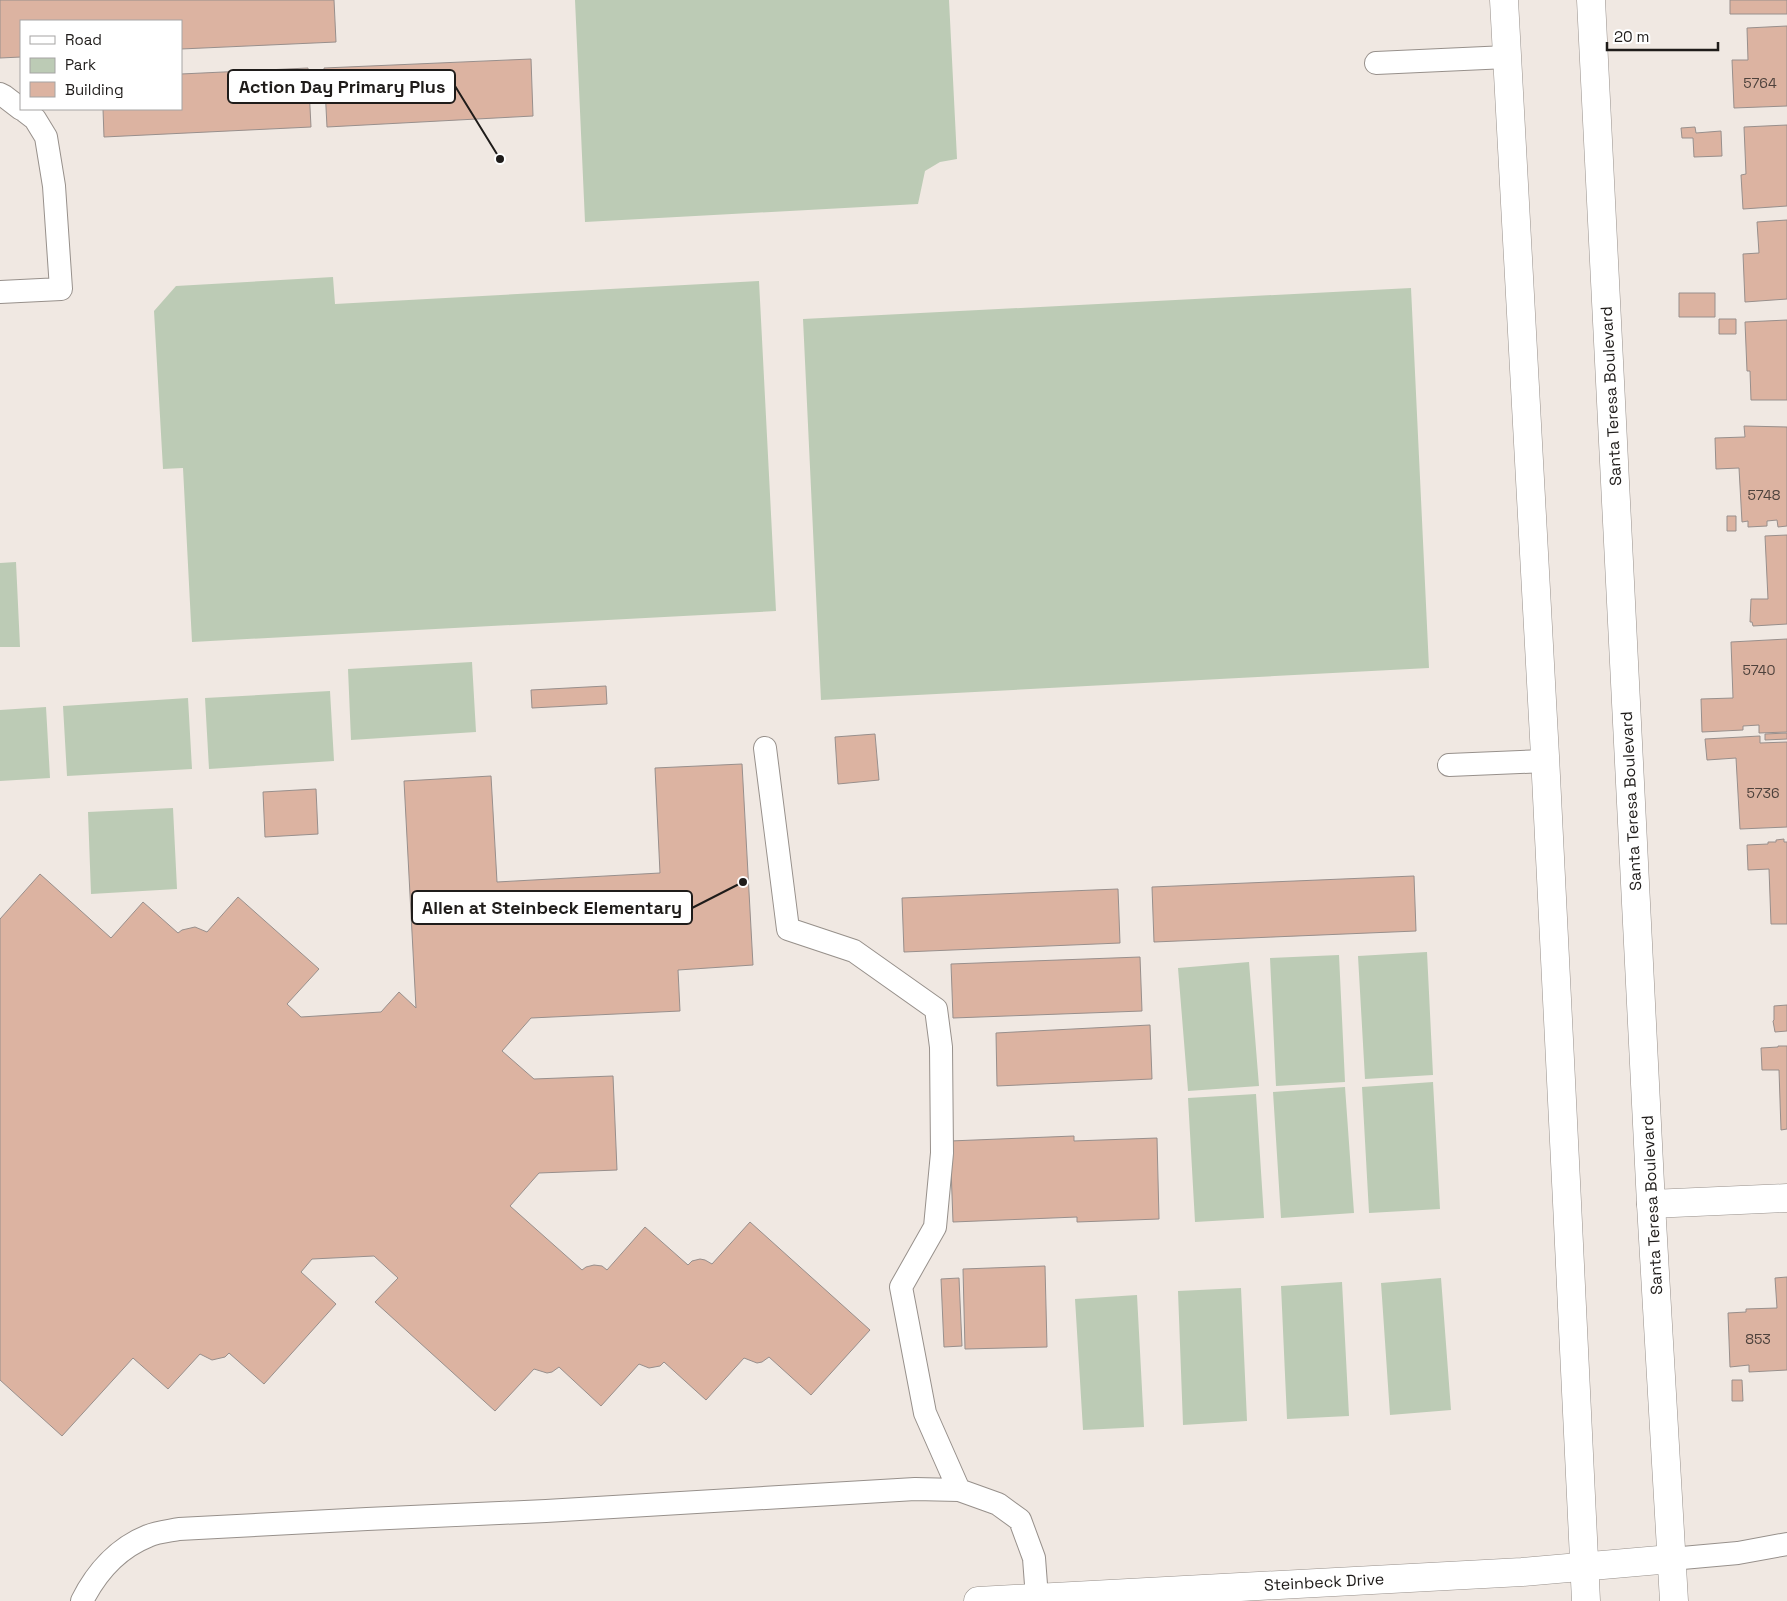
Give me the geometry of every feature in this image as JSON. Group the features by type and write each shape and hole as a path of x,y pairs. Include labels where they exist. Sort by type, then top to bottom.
{"main road":[{"path":"1504,0 1545,761 1586,1601"},
{"name":"Santa Teresa Boulevard","path":"1591,0 1651,1204 1674,1601"},
{"path":"1651,1204 1787,1198"},
{"name":"Steinbeck Drive","path":"978,1601 1158,1596 1522,1572 1671,1559"}],"lane":[{"path":"1376,63 1507,57"},
{"path":"0,94 20,108"},
{"path":"0,292 61,289 54,186 46,137 36,119 22,110"},
{"path":"765,748 788,929 854,951 936,1009 941,1047 942,1153 934,1227 901,1287 926,1413 959,1490"},
{"path":"1449,765 1545,761"},
{"path":"82,1601 90,1585 114,1556 148,1535 178,1529 546,1511 915,1489 959,1490 998,1504 1020,1520 1034,1558 1037,1598"},
{"path":"1671,1559 1738,1553 1787,1544"}],"green space":[{"path":"575,0 949,0 957,159 940,162 925,171 918,204 585,222"},
{"path":"333,277 335,304 759,281 776,611 192,642 183,468 163,469 154,311 176,286"},
{"path":"1411,288 1429,668 821,700 803,319"},
{"path":"16,562 20,647 0,647 0,563"},
{"path":"472,662 476,732 351,740 348,669"},
{"path":"330,691 334,761 209,769 205,698"},
{"path":"188,698 192,769 67,776 63,706"},
{"path":"46,707 50,778 0,781 0,710"},
{"path":"173,808 177,889 91,894 88,812"},
{"path":"1427,952 1433,1075 1365,1079 1358,956"},
{"path":"1339,955 1345,1082 1276,1086 1270,958"},
{"path":"1249,962 1259,1086 1188,1091 1178,968"},
{"path":"1433,1082 1440,1209 1369,1213 1362,1087"},
{"path":"1345,1087 1354,1213 1281,1218 1273,1092"},
{"path":"1256,1094 1264,1218 1195,1222 1188,1098"},
{"path":"1441,1278 1451,1410 1390,1415 1381,1283"},
{"path":"1342,1282 1349,1416 1287,1419 1281,1286"},
{"path":"1241,1288 1247,1421 1183,1425 1178,1291"},
{"path":"1137,1295 1144,1427 1083,1430 1075,1299"}],"building":[{"path":"0,0 334,0 336,42 182,49 182,20 20,20 20,57 0,58"},
{"path":"1730,0 1787,0 1787,14 1730,14"},
{"path":"1787,26 1787,106 1734,108 1732,60 1748,60 1747,28"},
{"path":"531,59 533,116 327,127 324,68"},
{"path":"308,68 311,127 104,137 103,110 182,110 182,74"},
{"path":"1787,125 1787,206 1743,209 1741,175 1746,174 1744,127"},
{"path":"1695,127 1696,133 1721,131 1722,156 1694,157 1693,138 1682,138 1681,128"},
{"path":"1787,220 1787,299 1745,302 1743,254 1759,253 1757,222"},
{"path":"1679,293 1715,293 1715,317 1679,317"},
{"path":"1719,319 1736,319 1736,334 1719,334"},
{"path":"1787,320 1787,400 1751,400 1750,371 1747,371 1745,322"},
{"path":"1744,426 1787,427 1787,526 1778,527 1777,520 1767,521 1767,526 1748,527 1748,521 1742,522 1739,468 1716,469 1715,438 1745,437"},
{"path":"1727,516 1736,516 1736,531 1727,531"},
{"path":"1787,535 1787,624 1753,626 1752,622 1750,622 1751,599 1768,599 1765,536"},
{"path":"1787,639 1787,732 1759,733 1759,725 1743,726 1743,730 1702,732 1701,699 1733,698 1731,642"},
{"path":"606,686 607,704 532,708 531,690"},
{"path":"1787,733 1787,739 1765,740 1765,734"},
{"path":"875,734 879,780 838,784 835,737"},
{"path":"1760,736 1760,743 1787,742 1787,827 1740,829 1736,758 1707,760 1705,739"},
{"path":"742,764 753,965 678,970 680,1011 531,1018 502,1051 534,1079 613,1076 617,1170 539,1173 510,1206 582,1270 594,1265 602,1266 607,1270 645,1227 688,1265 692,1261 700,1259 712,1264 750,1222 870,1330 811,1395 769,1357 757,1363 744,1358 706,1400 664,1362 660,1366 649,1368 639,1364 601,1406 559,1367 547,1373 534,1369 495,1411 375,1302 398,1278 374,1256 312,1259 301,1272 336,1304 264,1384 229,1353 225,1357 212,1360 200,1354 168,1389 133,1358 62,1436 0,1380 0,919 40,874 111,938 143,902 178,933 195,927 207,932 238,897 319,969 287,1004 301,1017 381,1012 399,992 416,1008 404,781 491,776 497,882 660,873 655,768"},
{"path":"316,789 318,834 265,837 263,792"},
{"path":"1784,839 1784,842 1787,842 1787,924 1771,924 1769,869 1748,870 1747,845 1768,844 1768,842"},
{"path":"1414,876 1416,931 1154,942 1152,887"},
{"path":"1118,889 1120,943 904,952 902,898"},
{"path":"1140,957 1142,1011 953,1018 951,964"},
{"path":"1787,1005 1787,1031 1775,1032 1773,1021 1774,1006"},
{"path":"1150,1025 1152,1079 997,1086 996,1033"},
{"path":"1787,1046 1787,1129 1781,1130 1779,1070 1762,1070 1761,1048"},
{"path":"1074,1136 1074,1141 1157,1138 1159,1219 1077,1222 1077,1217 953,1222 950,1141"},
{"path":"1045,1266 1047,1347 965,1349 963,1269"},
{"path":"1787,1277 1787,1370 1749,1372 1749,1365 1730,1367 1728,1313 1746,1312 1746,1309 1777,1308 1775,1278"},
{"path":"959,1278 962,1346 944,1347 941,1279"},
{"path":"1732,1380 1742,1380 1743,1401 1732,1401"}],"place":[{"name":"Action Day Primary Plus","path":"500,159"},
{"name":"Allen at Steinbeck Elementary","path":"743,882"}]}
